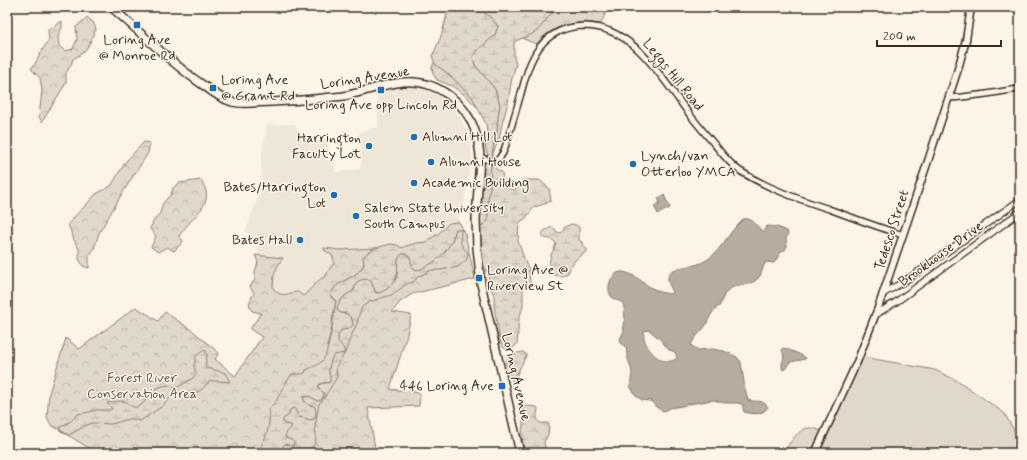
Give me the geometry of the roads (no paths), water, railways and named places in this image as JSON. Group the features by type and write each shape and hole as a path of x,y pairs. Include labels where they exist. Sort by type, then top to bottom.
{"highway":[{"name":"Loring Avenue","path":"111,7 189,75 217,94 235,102 300,100 344,96 402,82 416,82 435,87 444,91 456,100 469,117 483,159 476,197 477,248 481,284 520,453"}],"main road":[{"name":"Tedesco Street","path":"815,453 857,362 884,292 963,51 969,25 971,7"},
{"name":"Brookhouse Drive","path":"884,292 914,275 1020,200"},
{"name":"Brookhouse Drive","path":"875,315 896,302 1020,212"}],"street":[{"name":"Leggs Hill Road","path":"483,159 496,161 502,155 525,78 533,58 540,47 551,36 564,30 582,26 596,28 617,35 640,51 715,145 740,171 787,194 903,235"},
{"path":"948,98 972,96 1020,88"}],"waterway":[{"path":"477,7 490,17 498,26 495,35 477,51 473,57 475,65 495,89 500,105 492,158"},
{"path":"481,226 488,221 491,163"},
{"path":"285,453 283,446 285,444 293,446 294,444 291,440 286,438 286,433 292,426 283,423 283,419 289,415 290,410 293,408 299,417 312,420 314,419 316,416 314,406 309,405 303,398 306,396 317,401 324,396 324,393 318,386 320,384 330,382 329,370 332,358 334,355 344,353 343,348 338,341 338,336 341,330 349,329 353,325 352,319 347,314 338,311 337,309 340,301 353,291 357,282 362,280 367,279 371,281 376,293 382,292 388,288 393,283 397,275 398,259 402,254 409,256 412,265 416,270 433,263 447,249 452,241 456,229 463,230"}],"place":[{"name":"Loring Ave @ Monroe Rd","path":"137,25"},
{"name":"Loring Ave @ Grant Rd","path":"213,88"},
{"name":"Loring Ave opp Lincoln Rd","path":"381,90"},
{"name":"Alumni Hill Lot","path":"414,137"},
{"name":"Harrington Faculty Lot","path":"369,146"},
{"name":"Alumni House","path":"431,162"},
{"name":"Lynch/van Otterloo YMCA","path":"633,164"},
{"name":"Academic Building","path":"414,183"},
{"name":"Bates/Harrington Lot","path":"334,195"},
{"name":"Salem State University South Campus","path":"356,216"},
{"name":"Bates Hall","path":"300,240"},
{"name":"Loring Ave @ Riverview St","path":"479,278"},
{"name":"446 Loring Ave","path":"502,386"}],"park label":[{"name":"Forest River Conservation Area","path":"142,386"}]}
